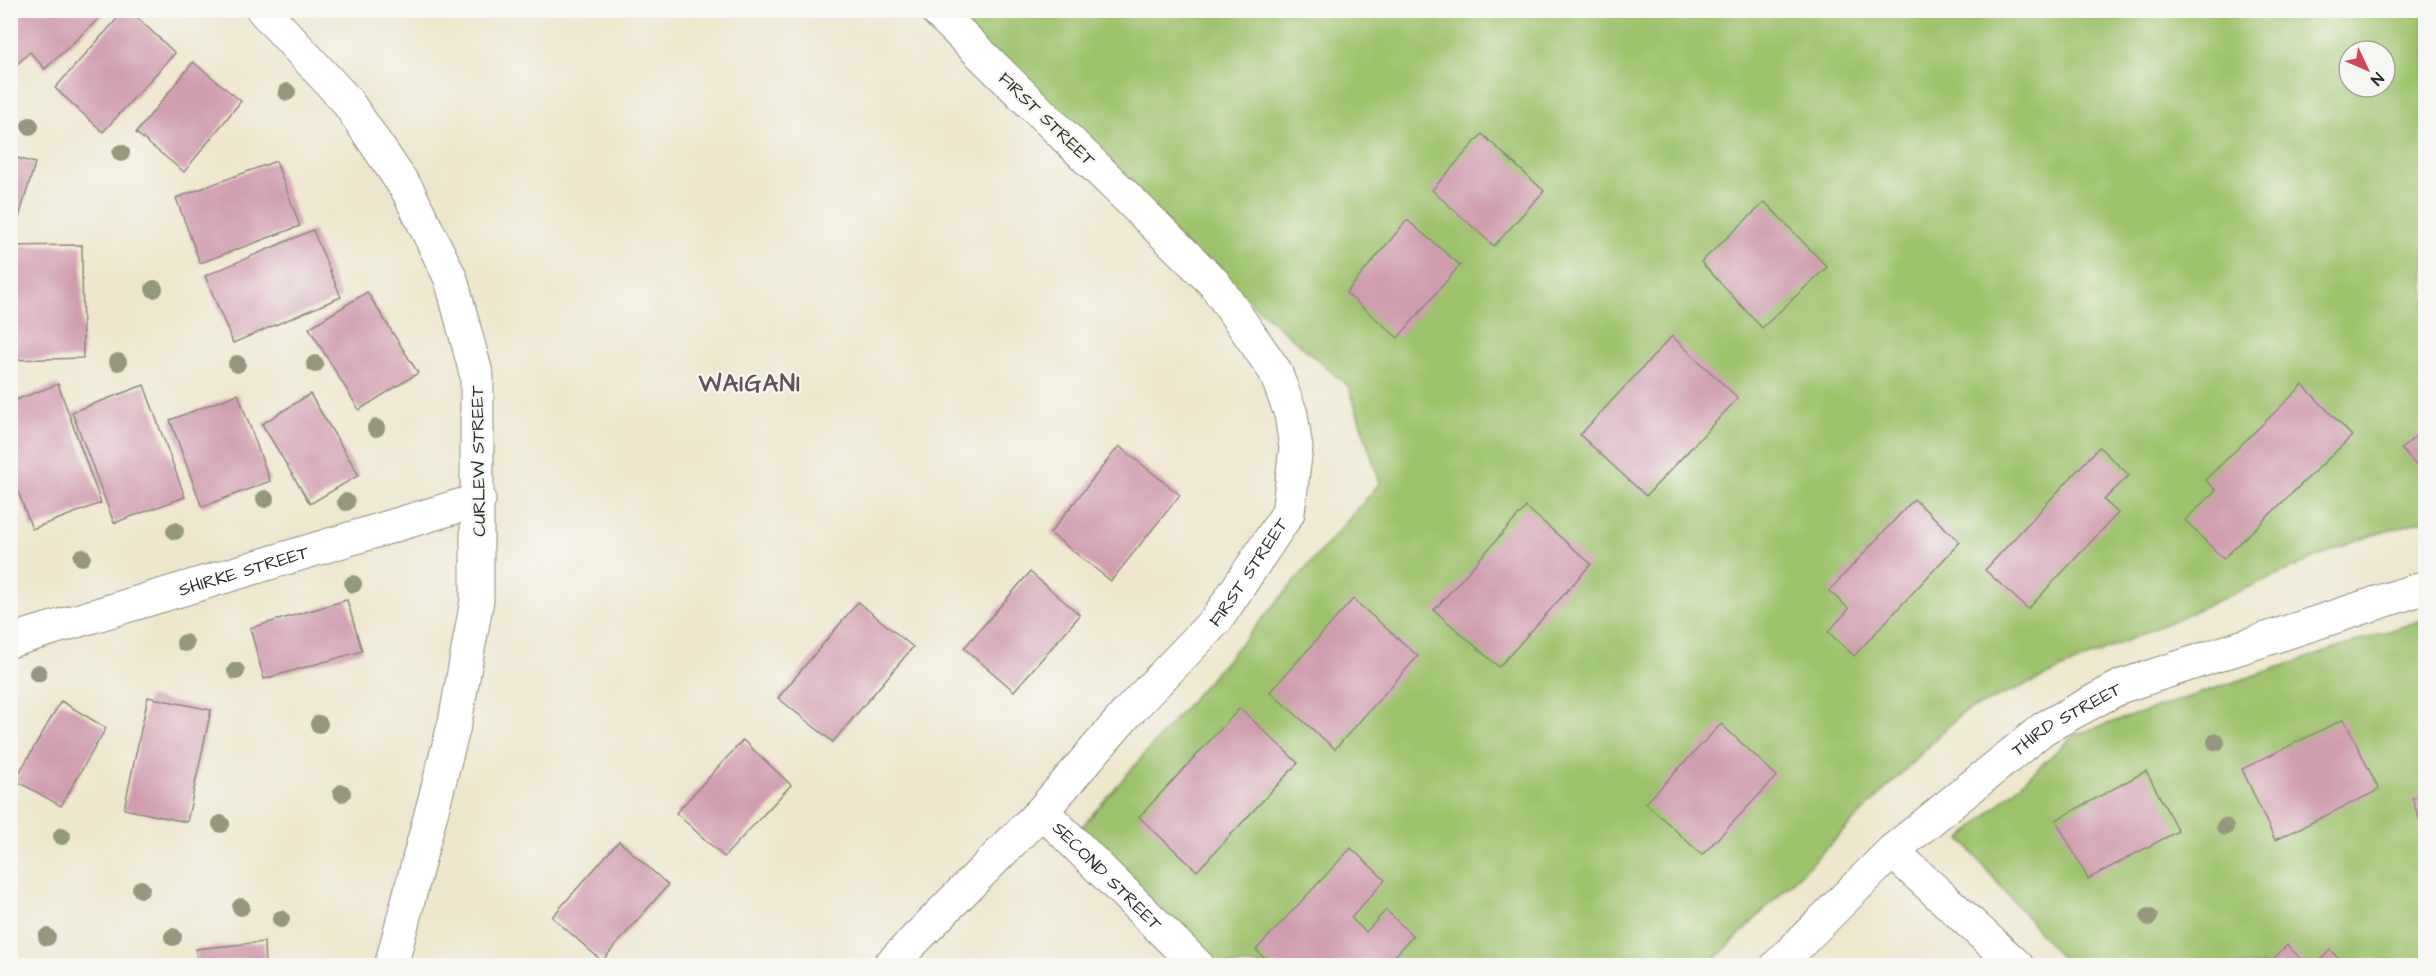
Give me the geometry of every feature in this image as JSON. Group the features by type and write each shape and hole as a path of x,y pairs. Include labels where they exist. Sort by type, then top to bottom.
{"street":[{"name":"CURLEW STREET","path":"262,10 346,100 408,191 451,279 477,377 479,500 477,600 455,722 391,966"},
{"name":"FIRST STREET","path":"889,966 1042,811 1127,712 1217,619 1288,513 1296,448 1291,414 1275,371 1214,283 936,10"},
{"name":"SHIRKE STREET","path":"10,641 479,500"},
{"name":"THIRD STREET","path":"1777,966 1892,851 2044,728 2122,686 2426,587"},
{"name":"SECOND STREET","path":"1042,811 1198,966"},
{"path":"1892,851 2017,966"}],"green space":[{"path":"913,11 2425,11 2425,520 2354,541 1962,713 1709,965 1218,965 1071,839 1380,483 1349,387"},
{"path":"2425,619 2425,965 2067,965 1961,839 2074,735"}],"building":[{"path":"10,10 108,10 45,69 30,52 10,71 10,22 13,19"},
{"path":"125,10 129,10 175,53 103,132 55,88"},
{"path":"193,62 241,101 184,172 136,133"},
{"path":"1482,134 1544,191 1494,246 1432,190"},
{"path":"10,156 35,163 15,231 10,230"},
{"path":"276,161 300,226 200,263 176,198"},
{"path":"1765,202 1827,267 1762,328 1701,262"},
{"path":"1407,220 1460,265 1398,338 1346,293"},
{"path":"313,230 341,297 233,343 205,276"},
{"path":"82,245 83,358 10,360 10,246"},
{"path":"367,292 418,373 359,410 309,328"},
{"path":"1672,336 1738,398 1646,496 1580,435"},
{"path":"58,384 101,503 32,529 10,470 10,402"},
{"path":"144,385 185,497 114,523 72,412"},
{"path":"2303,385 2352,436 2223,559 2185,520 2216,490 2205,480"},
{"path":"238,394 270,481 202,507 170,420"},
{"path":"310,394 359,475 310,504 262,424"},
{"path":"2426,427 2426,476 2401,449"},
{"path":"1119,446 1180,495 1111,581 1050,533"},
{"path":"2099,447 2129,475 2104,500 2118,513 2028,609 1985,570"},
{"path":"1914,499 1960,542 1854,656 1828,632 1849,609 1829,591"},
{"path":"1526,507 1591,564 1499,667 1434,610"},
{"path":"1030,572 1080,615 1014,691 964,648"},
{"path":"1353,599 1418,656 1335,749 1270,692"},
{"path":"347,600 362,651 264,679 250,628"},
{"path":"858,602 913,647 833,742 778,698"},
{"path":"148,697 211,710 187,822 124,809"},
{"path":"61,701 106,728 61,806 15,780"},
{"path":"1240,708 1298,763 1197,871 1139,817"},
{"path":"2344,719 2379,790 2275,840 2242,769"},
{"path":"1721,724 1777,776 1702,855 1646,803"},
{"path":"10,728 14,729 11,743 10,742"},
{"path":"743,740 791,785 724,857 676,813"},
{"path":"2146,771 2178,831 2088,879 2056,820"},
{"path":"2426,794 2426,836 2425,836 2412,798"},
{"path":"619,841 668,885 602,961 552,917"},
{"path":"1351,848 1385,880 1351,918 1366,932 1386,910 1413,936 1386,966 1273,966 1256,950"},
{"path":"264,942 265,966 197,966 196,949"},
{"path":"2287,945 2308,966 2266,966"},
{"path":"2330,950 2346,966 2315,966"},
{"path":"1058,960 1060,966 1042,966 1042,965"}],"district":[{"name":"WAIGANI","path":"750,383"}]}
